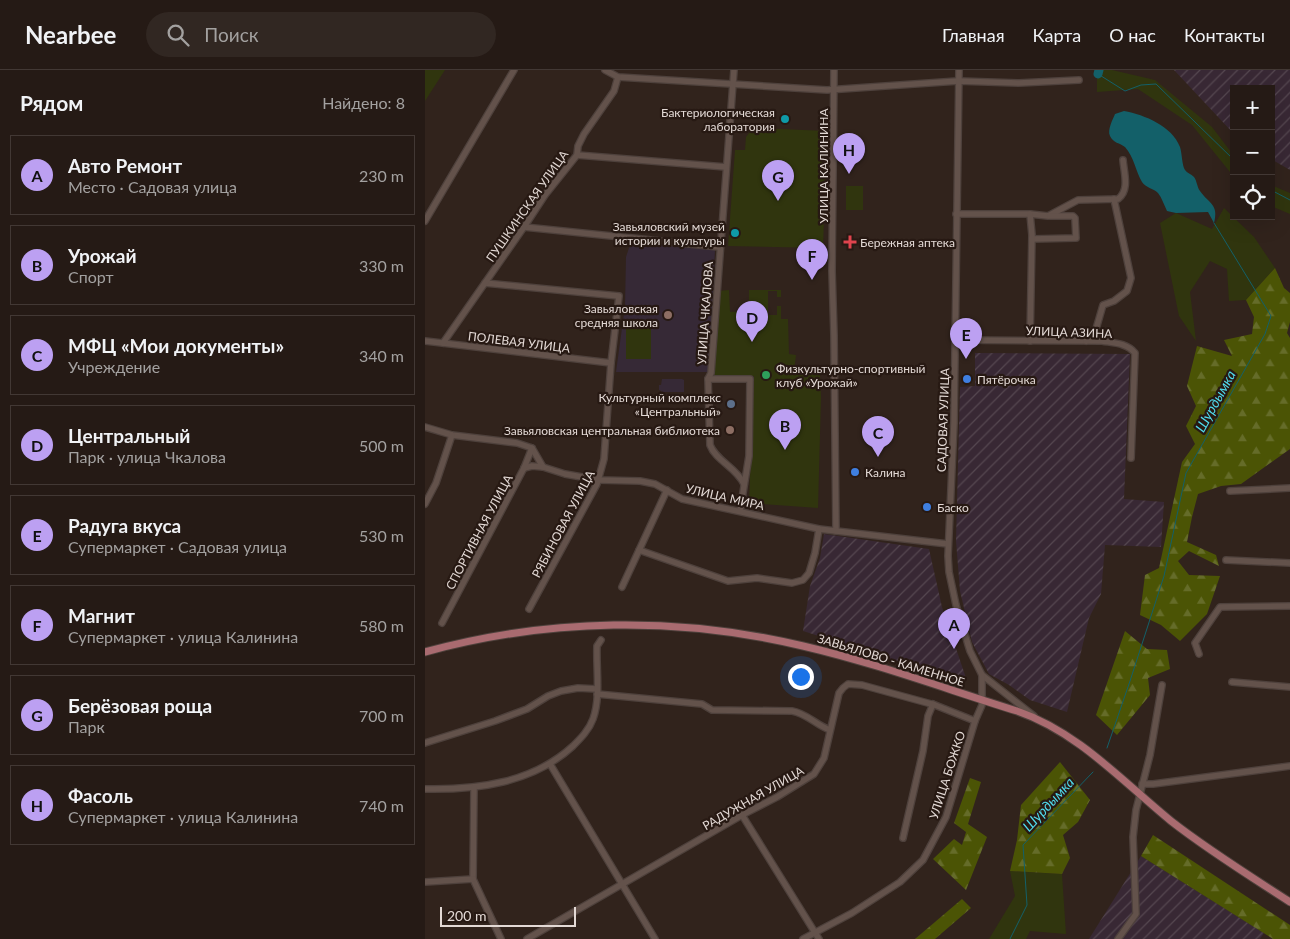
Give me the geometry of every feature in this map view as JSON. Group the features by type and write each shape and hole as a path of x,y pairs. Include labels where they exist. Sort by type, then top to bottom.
{"main road":[{"name":"ЗАВЬЯЛОВО - КАМЕННОЕ","path":"425,652 493,636 548,628 605,625 687,627 725,631 804,646 982,699 1036,718 1094,755 1139,795 1179,826 1243,872 1290,902"}],"street":[{"path":"425,221 515,70"},
{"path":"605,70 618,77 834,90 959,81 1079,80"},
{"name":"УЛИЦА ЧКАЛОВА","path":"734,70 719,247 711,373 708,380 710,445 715,454 735,470 744,484"},
{"name":"УЛИЦА КАЛИНИНА","path":"834,70 832,272 835,335 836,531"},
{"name":"САДОВАЯ УЛИЦА","path":"959,70 954,423 947,544 949,572 955,605 970,650 982,675"},
{"name":"ПУШКИНСКАЯ УЛИЦА","path":"443,343 545,195 577,154 583,134 614,91 618,77"},
{"path":"577,154 726,167"},
{"path":"1048,216 1078,200 1118,199 1126,190 1123,160"},
{"path":"1086,341 1096,330 1103,305 1114,301 1127,292 1131,278 1114,199"},
{"path":"956,214 1030,214 1073,216 1075,218 1076,238 1032,239"},
{"path":"1030,214 1032,239 1030,341"},
{"path":"524,227 719,247"},
{"name":"РЯБИНОВАЯ УЛИЦА","path":"485,283 619,296 611,363 604,459 599,480 529,608"},
{"name":"УЛИЦА АЗИНА","path":"955,340 1086,341 1117,344 1131,349 1135,353 1131,458"},
{"name":"ПОЛЕВАЯ УЛИЦА","path":"425,341 611,363"},
{"path":"708,380 750,379 749,456 739,511"},
{"path":"425,427 453,435 517,443 532,448 543,467"},
{"path":"425,504 435,484 453,435"},
{"name":"СПОРТИВНАЯ УЛИЦА","path":"442,623 524,468 532,448"},
{"path":"524,468 532,466 543,467"},
{"name":"УЛИЦА МИРА","path":"543,467 565,474 599,480 640,481 655,484 682,499 819,529 947,544"},
{"path":"1230,491 1290,488"},
{"path":"622,587 667,490"},
{"path":"639,550 728,581 757,578 792,584 803,580 809,573 819,529"},
{"path":"1226,560 1290,562"},
{"path":"1199,654 1195,643 1220,607 1290,606"},
{"path":"425,789 474,788 502,782 543,768 566,752 589,729 595,714 597,646 601,640"},
{"path":"982,675 1036,718"},
{"name":"УЛИЦА БОЖКО","path":"803,939 852,913 901,882 923,860 946,817 975,721 982,706 982,675"},
{"path":"1232,682 1290,687"},
{"name":"РАДУЖНАЯ УЛИЦА","path":"527,939 814,774 824,758 839,693 848,684 862,685 933,704 975,721"},
{"path":"1118,939 1136,914 1133,837 1139,795 1149,763 1162,685"},
{"path":"425,743 495,721 527,709 548,696 578,688 597,692 702,704 712,710 792,711 830,730"},
{"path":"903,838 917,778 928,716 933,704"},
{"path":"549,764 655,939"},
{"path":"1142,784 1290,766"},
{"path":"474,788 473,880 501,939"},
{"path":"742,815 819,939"},
{"path":"425,882 473,880"}],"shaded area":[{"path":"1174,70 1290,70 1290,170 1275,161 1275,85 1230,85 1230,130"},
{"name":"Завьяловская средняя школа","path":"631,242 715,250 709,372 616,372 625,306 626,257"},
{"path":"975,353 1130,354 1124,499 1164,502 1161,547 1105,545 1101,594 1089,618 1067,712 1030,700 989,674 972,642 960,591 956,541 960,387 975,386"},
{"path":"662,379 684,380 684,392 663,392 659,390"},
{"path":"824,534 929,549 942,607 966,678 954,679 803,631 810,586 820,558"},
{"path":"1141,856 1264,933 1260,939 1089,939"}],"green space":[{"path":"425,70 445,70 425,101"},
{"path":"1097,70 1112,70 1155,80 1212,127 1230,151 1230,172 1192,125 1138,89 1097,92"},
{"path":"753,128 827,131 823,248 728,246 735,150 745,150 746,137"},
{"path":"846,186 863,186 863,210 846,210"},
{"path":"1275,187 1290,193 1290,214 1275,208"},
{"path":"1224,208 1230,214 1230,220 1236,220 1254,237 1275,268 1246,300 1229,301 1227,269 1210,261 1190,292 1196,341 1179,316 1160,223 1176,213 1212,229"},
{"path":"1275,268 1284,288 1290,293 1290,322 1287,333 1290,338 1290,449 1241,484 1221,486 1198,494 1187,542 1216,555 1219,566 1189,551 1178,561 1189,575 1220,576 1207,614 1180,641 1161,625 1140,615 1145,575 1159,568 1182,462 1195,444 1186,426 1196,406 1187,386 1197,346 1232,356 1224,340 1252,334 1254,317 1246,300"},
{"path":"729,290 730,312 749,311 749,290 781,290 781,297 777,297 777,291 768,291 768,315 777,315 777,306 781,306 781,319 788,319 789,354 796,355 794,371 820,375 818,508 749,503 754,376 712,376 718,291"},
{"path":"626,321 651,321 651,359 626,359"},
{"path":"1125,631 1147,649 1167,650 1170,669 1148,678 1150,695 1117,735 1096,715"},
{"path":"1060,762 1090,800 1078,822 1063,835 1070,858 1062,874 1010,871 1017,840 1021,805"},
{"path":"970,778 981,782 968,824 987,837 966,890 933,859 954,839 962,845 966,832 954,823"},
{"path":"1153,835 1290,925 1290,939 1273,939 1141,856"},
{"path":"1010,871 1062,874 1066,934 1030,931 1026,939 989,939 1015,896"},
{"path":"962,899 971,908 935,939 915,939"}],"water":[{"path":"1124,111 1149,119 1171,133 1180,147 1185,170 1194,177 1200,191 1214,208 1214,223 1208,212 1176,213 1167,211 1158,193 1145,186 1128,151 1113,140 1109,134 1115,114"}],"waterway":[{"name":"Шурдымка","path":"1098,74 1099,70"},
{"path":"1098,74 1125,91 1141,85 1156,84 1230,156"},
{"path":"1275,192 1290,200"},
{"name":"Шурдымка","path":"1107,748 1164,576 1186,473 1265,334 1271,316 1214,223"},
{"name":"Шурдымка","path":"1010,939 1027,905 1023,845 1093,772"}],"place":[{"name":"Бактериологическая лаборатория","path":"785,119"},
{"name":"Фасоль","path":"849,174"},
{"name":"Берёзовая роща","path":"778,201"},
{"name":"Завьяловский музей истории и культуры","path":"735,233"},
{"name":"Бережная аптека","path":"850,242"},
{"name":"Магнит","path":"812,280"},
{"name":"Завьяловская средняя школа","path":"668,315"},
{"name":"Центральный","path":"752,342"},
{"name":"Радуга вкуса","path":"966,359"},
{"name":"Физкультурно-спортивный клуб «Урожай»","path":"766,375"},
{"name":"Пятёрочка","path":"967,379"},
{"name":"Культурный комплекс «Центральный»","path":"731,404"},
{"name":"Завьяловская центральная библиотека","path":"730,430"},
{"name":"Урожай","path":"785,450"},
{"name":"МФЦ «Мои документы»","path":"878,457"},
{"name":"Калина","path":"855,472"},
{"name":"Баско","path":"927,507"},
{"name":"Авто Ремонт","path":"954,649"}]}
